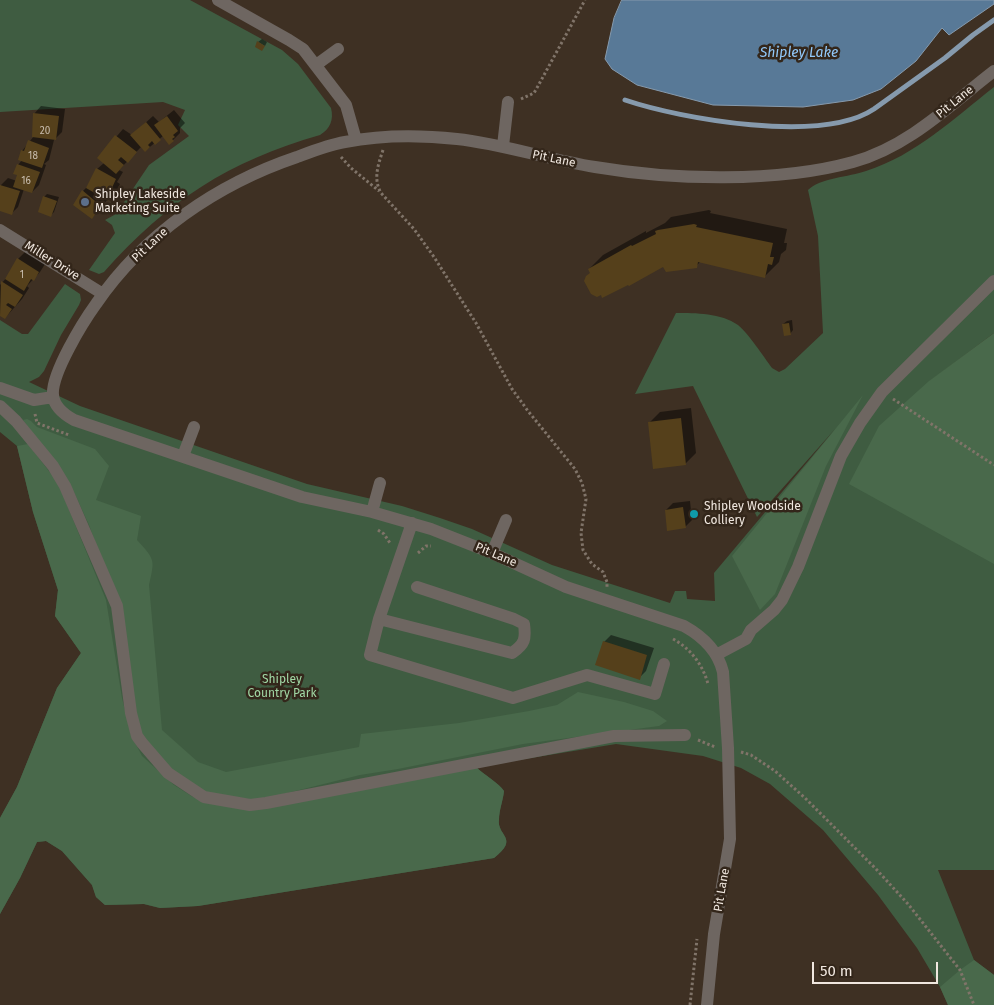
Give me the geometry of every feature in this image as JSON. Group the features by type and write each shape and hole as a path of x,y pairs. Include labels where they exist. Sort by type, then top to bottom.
{"street":[{"path":"218,0 300,46 346,105 356,140"},
{"path":"316,65 338,49"},
{"name":"Pit Lane","path":"707,1005 713,941 730,839 724,678 722,666 716,655 700,637 684,626 566,587 492,553 412,523 372,512 302,497 74,420 61,411 53,397 57,378 71,346 103,294 140,252 186,213 211,195 240,179 269,166 335,144 356,140 386,138 447,138 503,146 580,164 640,173 711,176 787,174 855,162 904,140 994,71"},
{"path":"503,146 508,102"},
{"name":"Miller Drive","path":"0,230 103,294"},
{"path":"716,655 746,639 751,630 774,610 782,600 798,567 841,456 860,423 882,392 994,281"},
{"path":"0,388 34,400 53,397"},
{"path":"0,406 16,421 53,466 65,486 117,606 131,713 137,736 149,753 168,773 204,797 250,804 266,803 614,736 685,735"},
{"path":"183,456 194,427"},
{"path":"372,512 380,482"},
{"path":"492,553 506,520"},
{"path":"412,523 379,620 370,655 512,698 587,675 655,694 664,664"},
{"path":"379,620 512,653 520,648 525,637 524,624 417,587"}],"path":[{"path":"508,102 522,99 534,93 585,0"},
{"path":"382,193 377,180 377,167 386,138"},
{"path":"335,144 342,158 351,168 382,193 414,229 476,323 512,389 579,475 586,499 581,533 583,550 587,558 605,576 607,582 606,600"},
{"path":"882,392 994,466"},
{"path":"685,735 712,747 728,748 751,755 775,771 805,798 876,870 920,919 960,970 974,1005"}],"green space":[{"path":"0,0 190,0 282,50 298,64 331,108 330,124 320,135 257,157 228,171 202,187 176,204 152,224 104,272 99,274 89,270 115,233 112,225 105,220 116,214 149,165 189,136 178,125 185,110 163,102 0,112"},
{"name":"Shipley Country Park","path":"994,87 994,333 930,381 994,421 994,870 938,870 974,960 994,975 994,1005 948,1005 940,987 917,948 878,895 823,830 770,784 741,768 703,756 616,744 476,767 504,791 499,825 506,837 506,841 502,851 494,858 198,906 160,908 144,904 105,905 96,897 92,885 62,851 46,841 37,842 0,914 0,818 17,787 57,688 81,653 55,616 58,590 33,512 17,446 0,432 0,320 22,334 28,334 65,284 80,294 81,300 61,335 44,371 39,377 29,382 80,406 307,484 402,506 440,518 472,529 552,565 670,603 675,591 686,591 687,599 715,601 714,573 835,429 757,517 693,386 635,394 676,313 708,314 731,321 738,325 756,345 772,368 779,372 785,369 823,333 818,236 808,190 820,183 866,171 901,156 933,135"},
{"path":"994,333 994,564 849,484 879,426 929,381"},
{"path":"863,395 826,466 775,594 760,610 732,556"},
{"path":"27,419 37,427 95,449 109,466 96,500 141,516 137,540 150,556 153,565 149,585 162,730 198,762 226,772 359,747 361,734 459,723 557,705 578,692 624,702 653,711 667,721 659,726 523,744 360,775 263,799 204,793 166,765 142,740 104,566 89,525 74,492 23,420"},
{"path":"28,444 58,483 106,600 122,698 131,735 142,756 174,785 193,797 242,808 476,767 504,791 499,820 501,830 506,837 505,846 502,851 494,858 198,906 160,908 144,904 105,905 96,897 92,885 62,851 46,841 37,842 0,914 0,818 17,787 57,688 81,653 55,616 58,590 33,512 17,446"},
{"path":"974,960 994,975 994,1005 948,1005 940,987"}],"water":[{"name":"Shipley Lake","path":"622,0 994,0 994,4 949,35 942,28 916,61 881,89 853,100 803,107 713,105 637,85 612,69 605,59 614,18"}],"building":[{"path":"257,41 265,46 262,51 255,47"},
{"path":"33,113 59,116 56,140 32,137"},
{"path":"167,116 178,131 173,135 175,137 172,139 174,141 169,145 154,125"},
{"path":"146,122 161,140 155,145 152,141 148,145 150,147 145,152 130,135"},
{"path":"115,135 137,152 128,163 121,157 118,160 124,165 116,174 97,158"},
{"path":"28,140 49,148 42,168 18,160 21,150 24,151"},
{"path":"17,164 40,172 32,193 13,187 17,175 13,174"},
{"path":"96,168 116,179 111,190 114,192 109,201 86,188"},
{"path":"0,185 20,191 12,215 0,211"},
{"name":"Shipley Lakeside Marketing Suite","path":"82,190 101,206 92,219 73,205"},
{"path":"43,196 57,201 51,217 38,212"},
{"path":"697,225 696,227 773,243 770,257 774,257 772,265 768,264 765,278 698,262 697,268 666,272 663,267 629,286 602,298 601,295 597,297 591,294 584,281 590,273 588,269 631,245 656,234 655,231"},
{"path":"17,258 39,272 34,281 31,279 24,291 5,279"},
{"path":"1,281 23,295 15,307 8,303 6,305 12,309 5,319 0,316"},
{"path":"789,323 791,335 784,336 782,324"},
{"path":"681,418 686,465 653,469 648,422"},
{"path":"683,507 686,528 667,531 665,510"},
{"path":"603,641 647,655 640,680 595,665"}],"waterway":[{"path":"625,100 680,114 751,125 787,127 821,125 851,119 874,109 994,20"}],"place":[{"name":"Shipley Lakeside Marketing Suite","path":"85,202"},
{"name":"Shipley Woodside Colliery","path":"694,514"}]}
